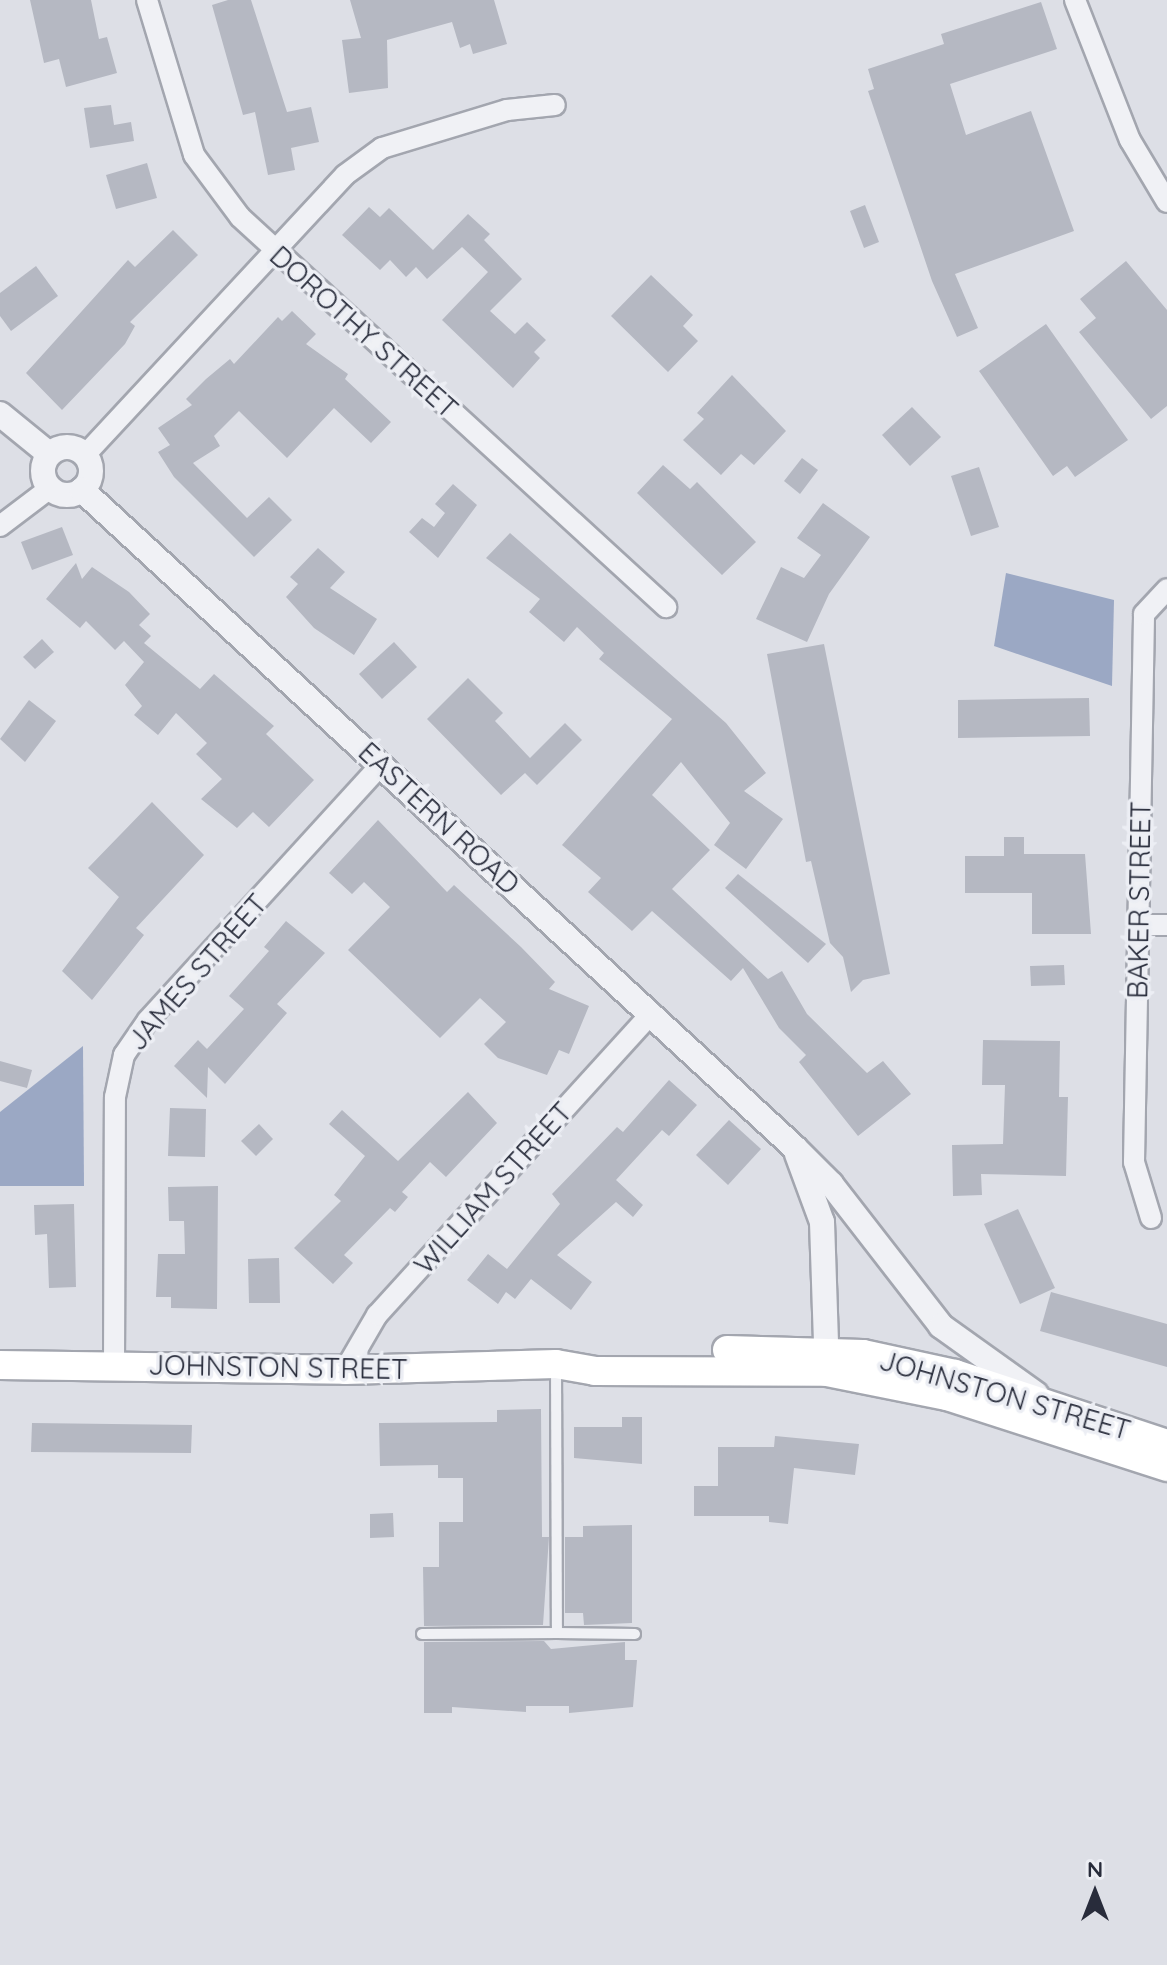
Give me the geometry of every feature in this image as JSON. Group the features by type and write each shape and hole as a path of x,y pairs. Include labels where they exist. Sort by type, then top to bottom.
{"main road":[{"name":"JOHNSTON STREET","path":"0,1365 345,1370 556,1364 594,1371 826,1360 955,1374 1167,1444"},
{"name":"JOHNSTON STREET","path":"826,1360 1167,1467"}],"street":[{"name":"DOROTHY STREET","path":"147,0 194,155 274,252 666,607"},
{"path":"1075,0 1130,140 1167,202"},
{"path":"85,455 345,175 382,148 507,110 555,105"},
{"path":"0,414 49,454"},
{"path":"71,447 85,455 91,469 82,490 69,495 50,488 43,475 49,454 71,447"},
{"path":"0,526 50,488"},
{"name":"EASTERN ROAD","path":"82,490 795,1148 831,1184 941,1326 1052,1404"},
{"name":"BAKER STREET","path":"1151,1218 1134,1162 1144,614 1167,589"},
{"name":"JAMES STREET","path":"114,1365 115,1097 124,1055 148,1020 381,765"},
{"path":"1138,925 1167,925"},
{"name":"WILLIAM STREET","path":"345,1370 377,1315 652,1013"},
{"name":"EASTERN ROAD","path":"795,1148 822,1222 826,1360"}],"lane":[{"path":"556,1364 557,1633"},
{"path":"422,1634 635,1634"}],"water":[{"path":"1006,573 1114,600 1112,686 994,646"},
{"path":"83,1046 84,1186 0,1186 0,1112"}],"building":[{"path":"30,0 91,0 99,39 107,37 117,73 66,87 59,59 44,63"},
{"path":"228,0 251,0 287,112 311,107 319,142 291,148 295,170 268,175 255,112 243,115 212,5"},
{"path":"350,0 494,0 507,44 473,54 470,44 460,48 452,22 387,40 388,88 349,93 342,40 361,38"},
{"path":"1041,2 1057,49 950,84 966,135 1031,111 1074,231 955,274 978,328 957,337 932,281 868,91 874,89 868,69 944,44 941,34"},
{"path":"111,105 114,125 131,122 134,141 90,148 84,108"},
{"path":"147,163 157,198 116,209 106,175"},
{"path":"865,205 879,242 864,248 850,211"},
{"path":"369,207 380,217 389,208 433,250 468,214 490,234 484,240 522,279 490,311 515,334 527,322 546,340 534,352 540,358 513,388 442,320 488,272 462,247 427,279 416,267 406,277 390,260 380,270 342,235"},
{"path":"173,230 198,255 130,322 135,326 125,344 62,410 26,373 128,260 135,267"},
{"path":"1126,261 1167,310 1167,406 1151,419 1079,332 1096,318 1080,299"},
{"path":"36,266 58,296 11,331 0,316 0,293"},
{"path":"651,275 693,315 683,326 698,341 668,372 611,316"},
{"path":"292,311 316,334 306,344 348,374 345,379 391,422 371,443 334,408 287,458 239,411 214,436 220,446 193,463 247,518 269,497 292,520 254,557 174,477 158,452 170,445 158,428 192,405 186,399 206,379 230,359 234,364 278,317 282,321"},
{"path":"1046,324 1128,440 1075,477 1067,466 1053,476 979,371"},
{"path":"732,375 786,431 754,465 741,454 721,475 683,440 704,419 697,413"},
{"path":"912,407 941,437 910,466 882,435"},
{"path":"802,458 818,470 800,494 784,481"},
{"path":"663,465 690,489 697,482 756,542 722,575 637,493"},
{"path":"979,467 999,527 971,536 951,476"},
{"path":"453,484 477,505 438,558 409,532 422,518 434,527 445,513 435,504"},
{"path":"823,503 870,537 829,594 807,642 756,619 781,567 804,578 821,555 797,538"},
{"path":"62,527 73,555 32,570 21,542"},
{"path":"510,533 726,723 766,773 744,791 783,819 746,869 714,845 730,823 681,762 652,795 710,850 672,889 768,979 782,971 807,1014 867,1073 883,1061 911,1094 858,1136 799,1062 806,1055 779,1028 743,968 731,981 652,911 632,931 588,892 601,878 562,845 672,719 599,659 604,653 577,627 564,642 529,612 540,599 486,558"},
{"path":"318,548 345,572 330,588 377,619 354,655 314,628 286,597 298,584 290,577"},
{"path":"76,563 82,579 92,567 129,592 150,614 139,625 151,636 144,643 200,689 214,674 274,726 266,734 314,780 269,827 253,812 237,828 201,799 222,779 196,754 207,743 176,713 158,735 134,715 142,706 125,685 144,662 124,641 115,650 86,621 80,628 46,599"},
{"path":"42,639 54,652 35,669 23,657"},
{"path":"394,642 417,667 382,699 359,674"},
{"path":"824,644 890,974 863,980 851,992 843,957 830,943 811,861 806,862 767,654"},
{"path":"468,678 503,713 495,721 530,758 565,723 582,740 537,785 525,773 501,795 427,719"},
{"path":"1089,698 1090,736 958,738 958,700"},
{"path":"29,700 56,721 25,762 0,739"},
{"path":"152,802 204,855 136,928 144,935 92,1000 62,971 119,897 88,868"},
{"path":"378,820 447,892 454,885 521,947 555,982 549,989 589,1006 569,1054 559,1050 547,1075 498,1058 484,1044 506,1022 480,998 440,1038 348,950 390,907 364,882 352,894 329,873"},
{"path":"1004,837 1024,837 1024,854 1085,854 1091,934 1032,934 1032,893 965,893 965,856 1004,856"},
{"path":"738,874 826,944 808,963 725,888"},
{"path":"286,921 325,953 277,1004 287,1013 225,1084 208,1067 207,1098 174,1066 198,1040 207,1049 244,1009 229,996 269,951 264,947"},
{"path":"1064,965 1065,985 1031,986 1030,966"},
{"path":"983,1040 1060,1041 1059,1097 1068,1097 1066,1176 981,1174 982,1195 953,1196 952,1145 1003,1144 1005,1085 982,1085"},
{"path":"0,1061 32,1070 27,1088 0,1081"},
{"path":"669,1080 697,1105 669,1136 662,1130 616,1180 643,1205 633,1217 616,1202 557,1255 592,1282 571,1310 531,1279 515,1299 506,1292 498,1304 467,1280 488,1254 507,1269 560,1204 552,1194 617,1127 623,1132"},
{"path":"468,1092 497,1123 446,1177 430,1162 402,1192 408,1197 395,1212 390,1208 344,1255 353,1263 333,1284 294,1248 341,1201 334,1195 365,1156 329,1124 342,1110 398,1161"},
{"path":"170,1108 206,1109 205,1157 168,1156"},
{"path":"729,1120 761,1149 728,1185 696,1155"},
{"path":"259,1124 273,1139 256,1156 241,1141"},
{"path":"218,1186 217,1309 171,1308 171,1297 156,1297 158,1254 185,1254 184,1221 169,1221 168,1187"},
{"path":"74,1204 76,1287 49,1288 47,1234 35,1235 34,1205"},
{"path":"1018,1209 1055,1288 1020,1304 984,1224"},
{"path":"279,1258 280,1303 249,1303 248,1259"},
{"path":"1051,1292 1167,1324 1167,1367 1040,1331"},
{"path":"541,1409 542,1537 549,1537 543,1625 424,1626 423,1567 439,1567 439,1522 463,1522 463,1478 438,1478 438,1465 380,1466 379,1423 497,1422 497,1410"},
{"path":"622,1417 642,1417 642,1464 574,1458 574,1427 622,1427"},
{"path":"32,1423 192,1425 191,1453 31,1452"},
{"path":"775,1436 859,1444 855,1475 794,1468 788,1524 769,1522 769,1516 694,1516 694,1486 718,1486 718,1447 774,1447"},
{"path":"393,1513 394,1537 370,1538 370,1514"},
{"path":"632,1525 632,1623 584,1625 583,1613 565,1613 565,1537 583,1537 583,1526"},
{"path":"544,1641 551,1649 625,1642 625,1660 637,1660 633,1707 569,1713 569,1706 526,1706 526,1712 452,1707 452,1713 424,1713 424,1642"}]}
